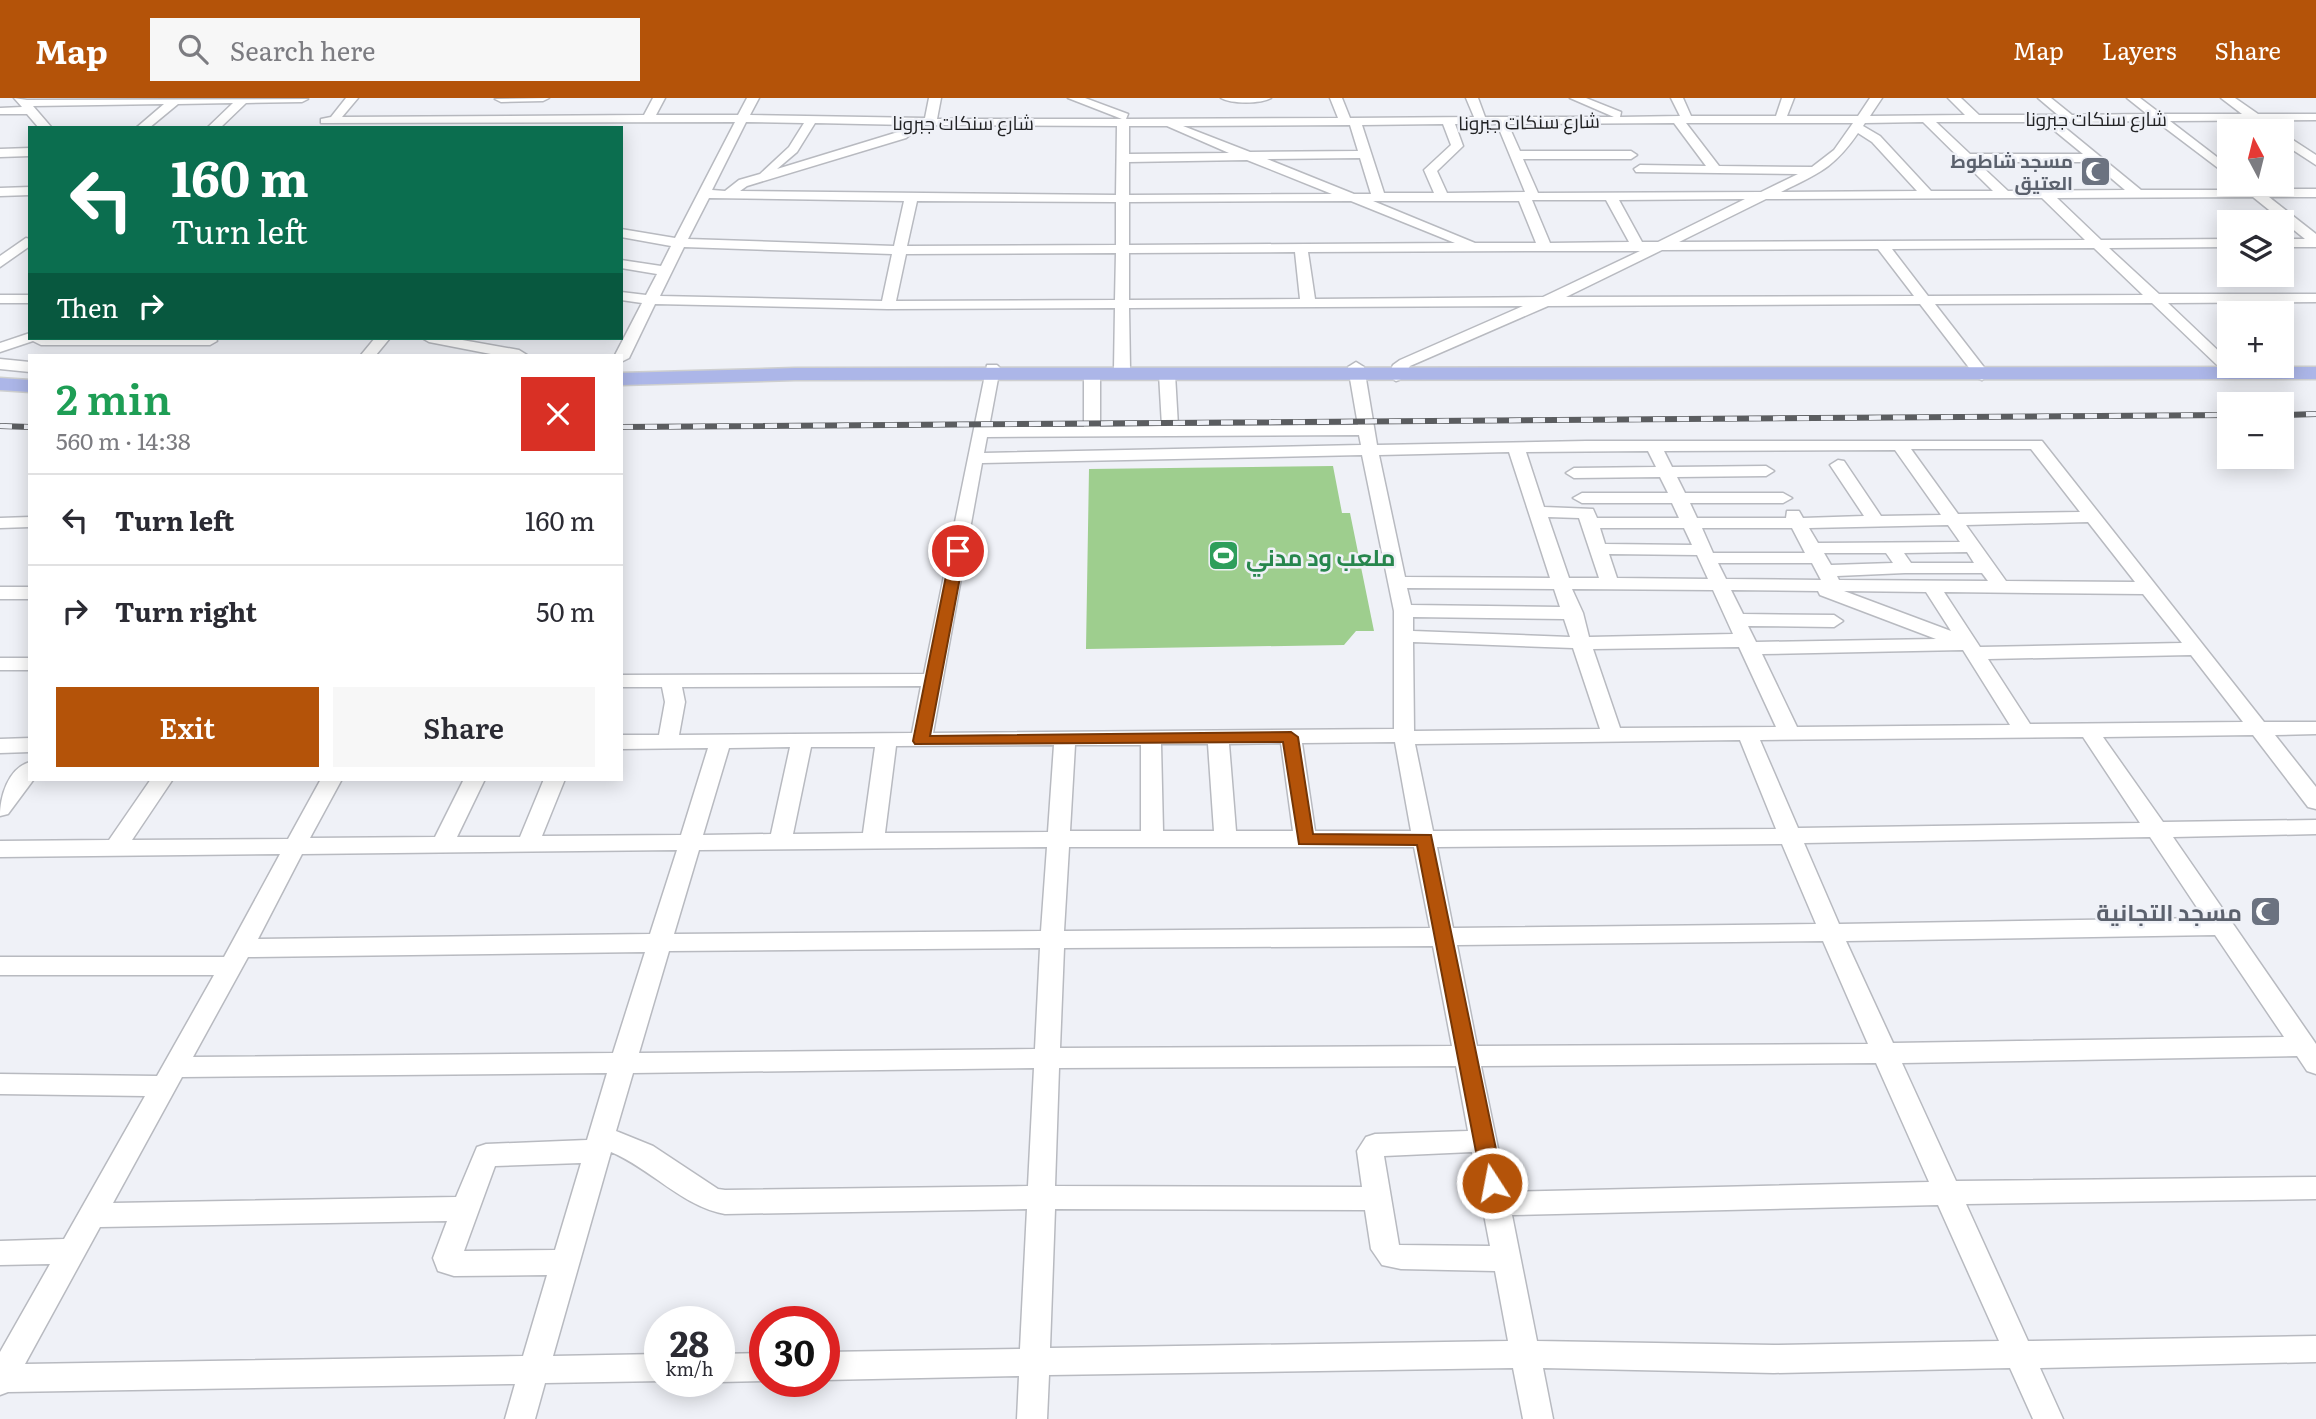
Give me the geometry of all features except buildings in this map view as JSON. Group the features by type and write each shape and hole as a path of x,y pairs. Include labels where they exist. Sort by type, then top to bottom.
{"main road":[{"path":"1978,370 2217,362"},
{"path":"2294,362 2316,362"},
{"path":"623,369 1092,374 1356,371"},
{"path":"623,379 730,374 1122,369 2316,373"},
{"path":"0,384 28,386"},
{"path":"0,392 28,393"}],"street":[{"path":"0,111 25,104 243,100 307,104 332,123 352,98"},
{"path":"484,119 501,98 657,102 648,118"},
{"path":"622,354 627,332 650,300 753,98"},
{"path":"727,194 738,185 758,178 902,135 925,123 936,98"},
{"path":"1073,98 1139,122"},
{"path":"1227,98 1265,98"},
{"path":"1336,98 1367,155 1379,198"},
{"path":"1472,98 1481,121"},
{"path":"1576,98 1632,120"},
{"path":"1677,98 1682,120 1714,168"},
{"path":"1780,120 1788,98"},
{"path":"1397,372 1813,171 1838,153 1875,100 1858,98"},
{"path":"1954,98 1975,118"},
{"path":"2044,98 2069,118"},
{"path":"2133,98 2217,163"},
{"path":"2227,98 2258,119"},
{"path":"144,126 176,100"},
{"path":"215,126 243,100"},
{"path":"529,118 542,101"},
{"path":"25,104 44,126"},
{"name":"شارع سنكات جبرونا","path":"332,123 529,118 743,118 925,123 1609,120 1859,123 1975,118 2316,117"},
{"path":"2047,118 2139,195"},
{"path":"1926,119 2004,194"},
{"path":"1609,120 1616,132"},
{"path":"758,178 793,149 811,121"},
{"path":"1501,121 1545,247"},
{"path":"1122,369 1125,304 1123,122"},
{"path":"1162,122 1477,247"},
{"path":"1441,197 1430,170 1457,146 1448,122"},
{"path":"1859,123 1928,195"},
{"path":"1623,144 1656,195"},
{"path":"2294,145 2316,161"},
{"path":"0,153 28,152"},
{"path":"1122,159 1367,155"},
{"path":"1514,155 1631,155"},
{"path":"1966,158 2095,158"},
{"path":"1640,169 1813,171"},
{"path":"0,192 28,191"},
{"path":"2294,193 2316,193"},
{"path":"704,194 911,198 1379,198 2217,194"},
{"path":"2046,195 2217,354"},
{"path":"1610,196 1638,247"},
{"path":"2259,196 2316,242"},
{"path":"888,305 911,198"},
{"path":"623,233 679,243 901,250 2217,243"},
{"path":"0,242 28,242"},
{"path":"0,263 28,242"},
{"path":"2294,243 2316,242"},
{"path":"1882,245 1922,301 1978,370"},
{"path":"1301,248 1308,302"},
{"path":"623,264 664,271"},
{"path":"623,296 650,300 888,305 2316,298"},
{"path":"0,299 28,299"},
{"path":"0,348 28,338"},
{"path":"41,340 172,340"},
{"path":"198,354 210,340"},
{"path":"369,354 381,340"},
{"path":"440,340 514,354"},
{"path":"0,364 28,367"},
{"path":"921,741 992,371"},
{"path":"1356,371 1365,430 1403,611 1405,737 1538,1419"},
{"path":"1092,374 1092,430"},
{"path":"1167,374 1170,430"},
{"path":"980,432 1365,430"},
{"path":"1750,444 1822,565 1932,587 2148,588"},
{"path":"1899,444 2001,587"},
{"path":"976,458 1565,446 2036,444 2316,802"},
{"path":"1565,446 1610,584"},
{"path":"1654,446 1789,732"},
{"path":"1516,447 1574,613 1612,735"},
{"path":"1838,465 1876,521"},
{"path":"1574,473 1766,471"},
{"path":"1540,512 1586,511 1678,499 1783,498"},
{"path":"1586,511 1689,522 1798,523 2093,517"},
{"path":"0,523 28,522"},
{"path":"1812,585 1822,565 1892,548 1973,547"},
{"path":"1892,548 1905,568"},
{"path":"1599,550 1704,554 1822,565 1982,568"},
{"path":"1398,582 1812,585 1972,648"},
{"path":"1932,587 2023,729"},
{"path":"0,593 28,593"},
{"path":"1403,611 1574,613"},
{"path":"1735,620 1834,621"},
{"path":"1404,636 1583,643 2196,649"},
{"path":"15,664 28,648"},
{"path":"623,681 934,680"},
{"path":"668,741 675,702 671,681"},
{"path":"623,741 1405,737 2316,727"},
{"path":"2087,728 2310,1055"},
{"path":"1747,733 1830,931 2049,1419"},
{"path":"1291,737 1305,840"},
{"path":"1151,738 1152,839"},
{"path":"1218,738 1226,839"},
{"path":"1032,1419 1052,941 1065,739"},
{"path":"520,1419 659,941 721,741"},
{"path":"780,842 802,741"},
{"path":"873,841 887,741"},
{"path":"0,746 28,746"},
{"path":"0,808 28,772"},
{"path":"117,846 161,781"},
{"path":"330,781 236,957 1,1379 644,1368"},
{"path":"443,843 473,781"},
{"path":"528,843 553,781"},
{"path":"4,855 117,846 1790,836 2316,827"},
{"path":"0,965 659,941 1648,936 2222,926"},
{"path":"0,1084 168,1077 622,1066 1048,1060 1468,1055 2310,1055"},
{"path":"1484,1141 1375,1144 1370,1151 1385,1249 1392,1256 1507,1259"},
{"path":"566,1262 448,1262 463,1209 486,1155 599,1144 644,1154 712,1200 724,1202 1042,1196 1376,1199"},
{"path":"1496,1204 1946,1193 2316,1188"},
{"path":"91,1215 463,1209"},
{"path":"0,1253 71,1251"},
{"path":"840,1366 1524,1354 1774,1359 2316,1349"}],"green space":[{"name":"ملعب ود مدني","path":"1333,466 1342,513 1350,513 1374,631 1356,631 1344,645 1086,649 1089,469"}],"railway":[{"path":"2294,415 2316,414"},
{"path":"623,427 2217,415"},
{"path":"0,426 28,427"}],"place":[{"name":"مسجد شاطوط العتيق","path":"2096,171"},
{"name":"ملعب ود مدني","path":"1223,556"},
{"name":"مسجد التجانية","path":"2265,911"}],"route":[{"path":"958,551 921,741 1291,737 1305,840 1425,839 1492,1183"}]}
